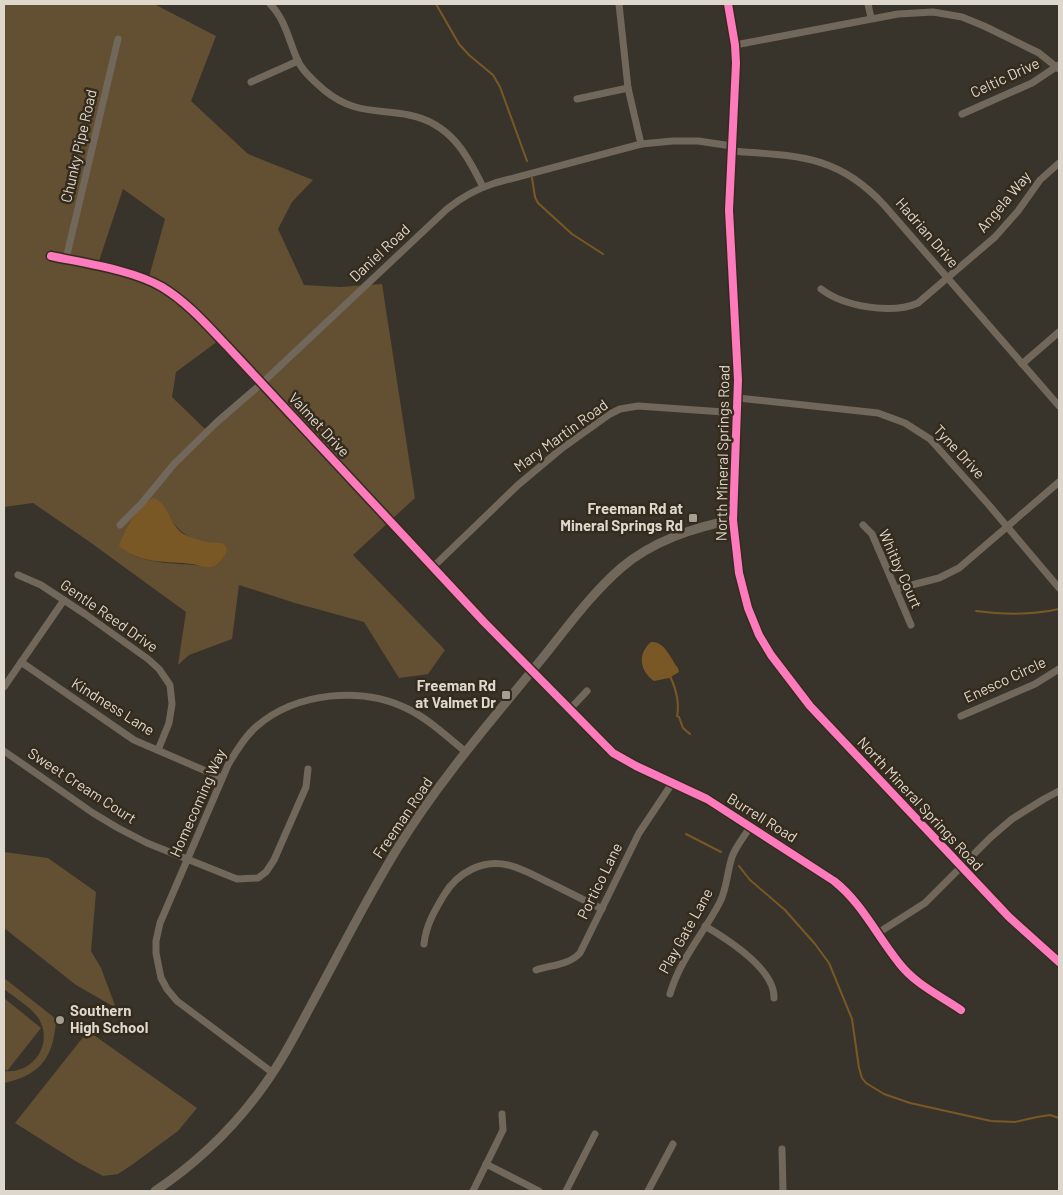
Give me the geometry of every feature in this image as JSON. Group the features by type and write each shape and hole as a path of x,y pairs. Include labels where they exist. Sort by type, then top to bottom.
{"street":[{"path":"270,4 284,25 298,61 324,90 347,104 372,112 411,116 434,125 457,142 469,158 483,187"},
{"path":"619,4 628,88 641,144"},
{"name":"North Mineral Springs Road","path":"728,4 736,45 736,87 729,224 738,351 738,413 733,520 736,559 746,599 760,635 771,655 810,706 1026,934 1059,962"},
{"path":"868,4 871,18"},
{"path":"736,45 871,18 924,12 962,17 1039,53 1059,67"},
{"name":"Chunky Pipe Road","path":"66,259 118,39"},
{"path":"251,82 298,61"},
{"name":"Celtic Drive","path":"962,114 1032,83 1059,67"},
{"path":"577,99 628,88"},
{"name":"Daniel Road","path":"120,525 141,504 174,464 217,422 261,384 447,210 466,195 483,187 641,144 681,141 732,148"},
{"name":"Hadrian Drive","path":"732,148 818,162 851,176 876,196 1059,406"},
{"name":"Angela Way","path":"821,289 836,298 868,306 904,308 918,303 1007,225 1040,180 1059,163"},
{"name":"Valmet Drive","path":"51,256 138,277 161,286 196,314 484,622 532,670"},
{"path":"1022,364 1059,332"},
{"name":"Tyne Drive","path":"738,398 878,413 905,423 930,439 1059,588"},
{"name":"Mary Martin Road","path":"433,567 481,519 533,472 561,449 610,414 620,409 638,406 738,413"},
{"path":"896,589 950,574 1059,482"},
{"name":"Freeman Road","path":"155,1191 185,1170 208,1149 242,1114 273,1073 396,851 418,816 466,752 589,601 632,560 658,545 716,523 733,520"},
{"name":"Whitby Court","path":"863,525 872,534 911,625"},
{"name":"Gentle Reed Drive","path":"18,575 41,585 64,600 148,659 159,669 170,685 172,704 168,723 158,750"},
{"path":"4,687 64,600"},
{"name":"Kindness Lane","path":"21,662 134,740 222,778"},
{"name":"Enesco Circle","path":"961,716 1035,684 1059,669"},
{"name":"Burrell Road","path":"532,670 613,752 636,766 707,799 825,874 843,888 860,906 898,963 912,978 960,1010"},
{"path":"570,709 587,691"},
{"name":"Homecoming Way","path":"273,1073 177,1001 161,978 157,964 156,941 160,923 222,778 242,743 262,722 274,713 299,704 332,696 357,695 396,704 429,721 466,752"},
{"name":"Sweet Cream Court","path":"4,751 110,823 147,843 237,879 258,878 274,860 282,846 306,787 308,769"},
{"name":"Portico Lane","path":"536,970 576,958 586,943 639,833 673,782"},
{"path":"878,933 925,903 991,837 1012,819 1044,798 1059,791"},
{"name":"Play Gate Lane","path":"670,994 678,972 720,901 725,890 732,857 750,827"},
{"path":"424,944 425,930 445,893 456,879 482,865 508,865 602,909"},
{"path":"705,926 738,946 750,958 770,984 773,989 774,998"},
{"path":"472,1191 503,1130 502,1114"},
{"path":"566,1191 595,1134"},
{"path":"648,1191 673,1144"},
{"path":"782,1149 782,1191"},
{"path":"486,1164 539,1191"}],"shaded area":[{"path":"4,4 154,4 216,36 191,101 248,154 313,180 292,202 278,229 304,285 340,287 382,284 415,498 353,555 445,650 428,674 399,678 364,622 239,585 232,639 189,655 178,665 186,612 33,503 4,507","holes":["123,189 165,219 149,277 98,264","218,341 258,383 205,429 172,397 176,372","164,506 173,522 185,534 201,541 220,543 211,567 153,561 131,554 121,548"]},
{"path":"153,498 162,504 182,533 198,540 220,543 226,546 227,551 216,565 204,567 192,564 155,561 138,557 121,548 119,545 133,518 147,501"},
{"path":"651,642 656,642 664,647 679,672 669,678 654,681 649,677 643,667 642,657"},
{"path":"4,852 48,858 96,892 91,951 101,968 116,1008 76,985 4,928"},
{"path":"4,978 56,1019 52,1044 43,1062 27,1075 4,1083 4,1071 14,1071 31,1063 38,1056 44,1039 39,1019 4,989"},
{"path":"4,998 41,1028 7,1071 4,1068"},
{"path":"88,1031 197,1108 178,1131 118,1174 103,1176 15,1123"}],"waterway":[{"path":"436,4 459,44 493,75 500,87 527,161"},
{"path":"532,178 535,197 538,203 572,234 603,254"},
{"path":"976,611 1018,614 1059,609"},
{"path":"670,676 677,696 677,716 683,728 690,734"},
{"path":"686,834 721,852"},
{"path":"739,866 750,880 785,910 829,963 852,1019 859,1068 862,1078 866,1083 884,1094 910,1103 991,1121 1015,1122 1050,1115 1059,1118"}],"cycle path":[{"path":"728,4 736,63 729,210 738,380 733,520 739,573 748,608 759,635 771,655 810,706 1009,917 1059,962"},
{"path":"51,256 137,276 162,287 180,300 227,346 484,622 613,753 636,766 707,799 834,881 861,909 905,970 928,989 961,1010"}],"place":[{"name":"Freeman Rd at Mineral Springs Rd","path":"693,518"},
{"name":"Freeman Rd at Valmet Dr","path":"506,695"},
{"name":"Southern High School","path":"60,1020"}]}
